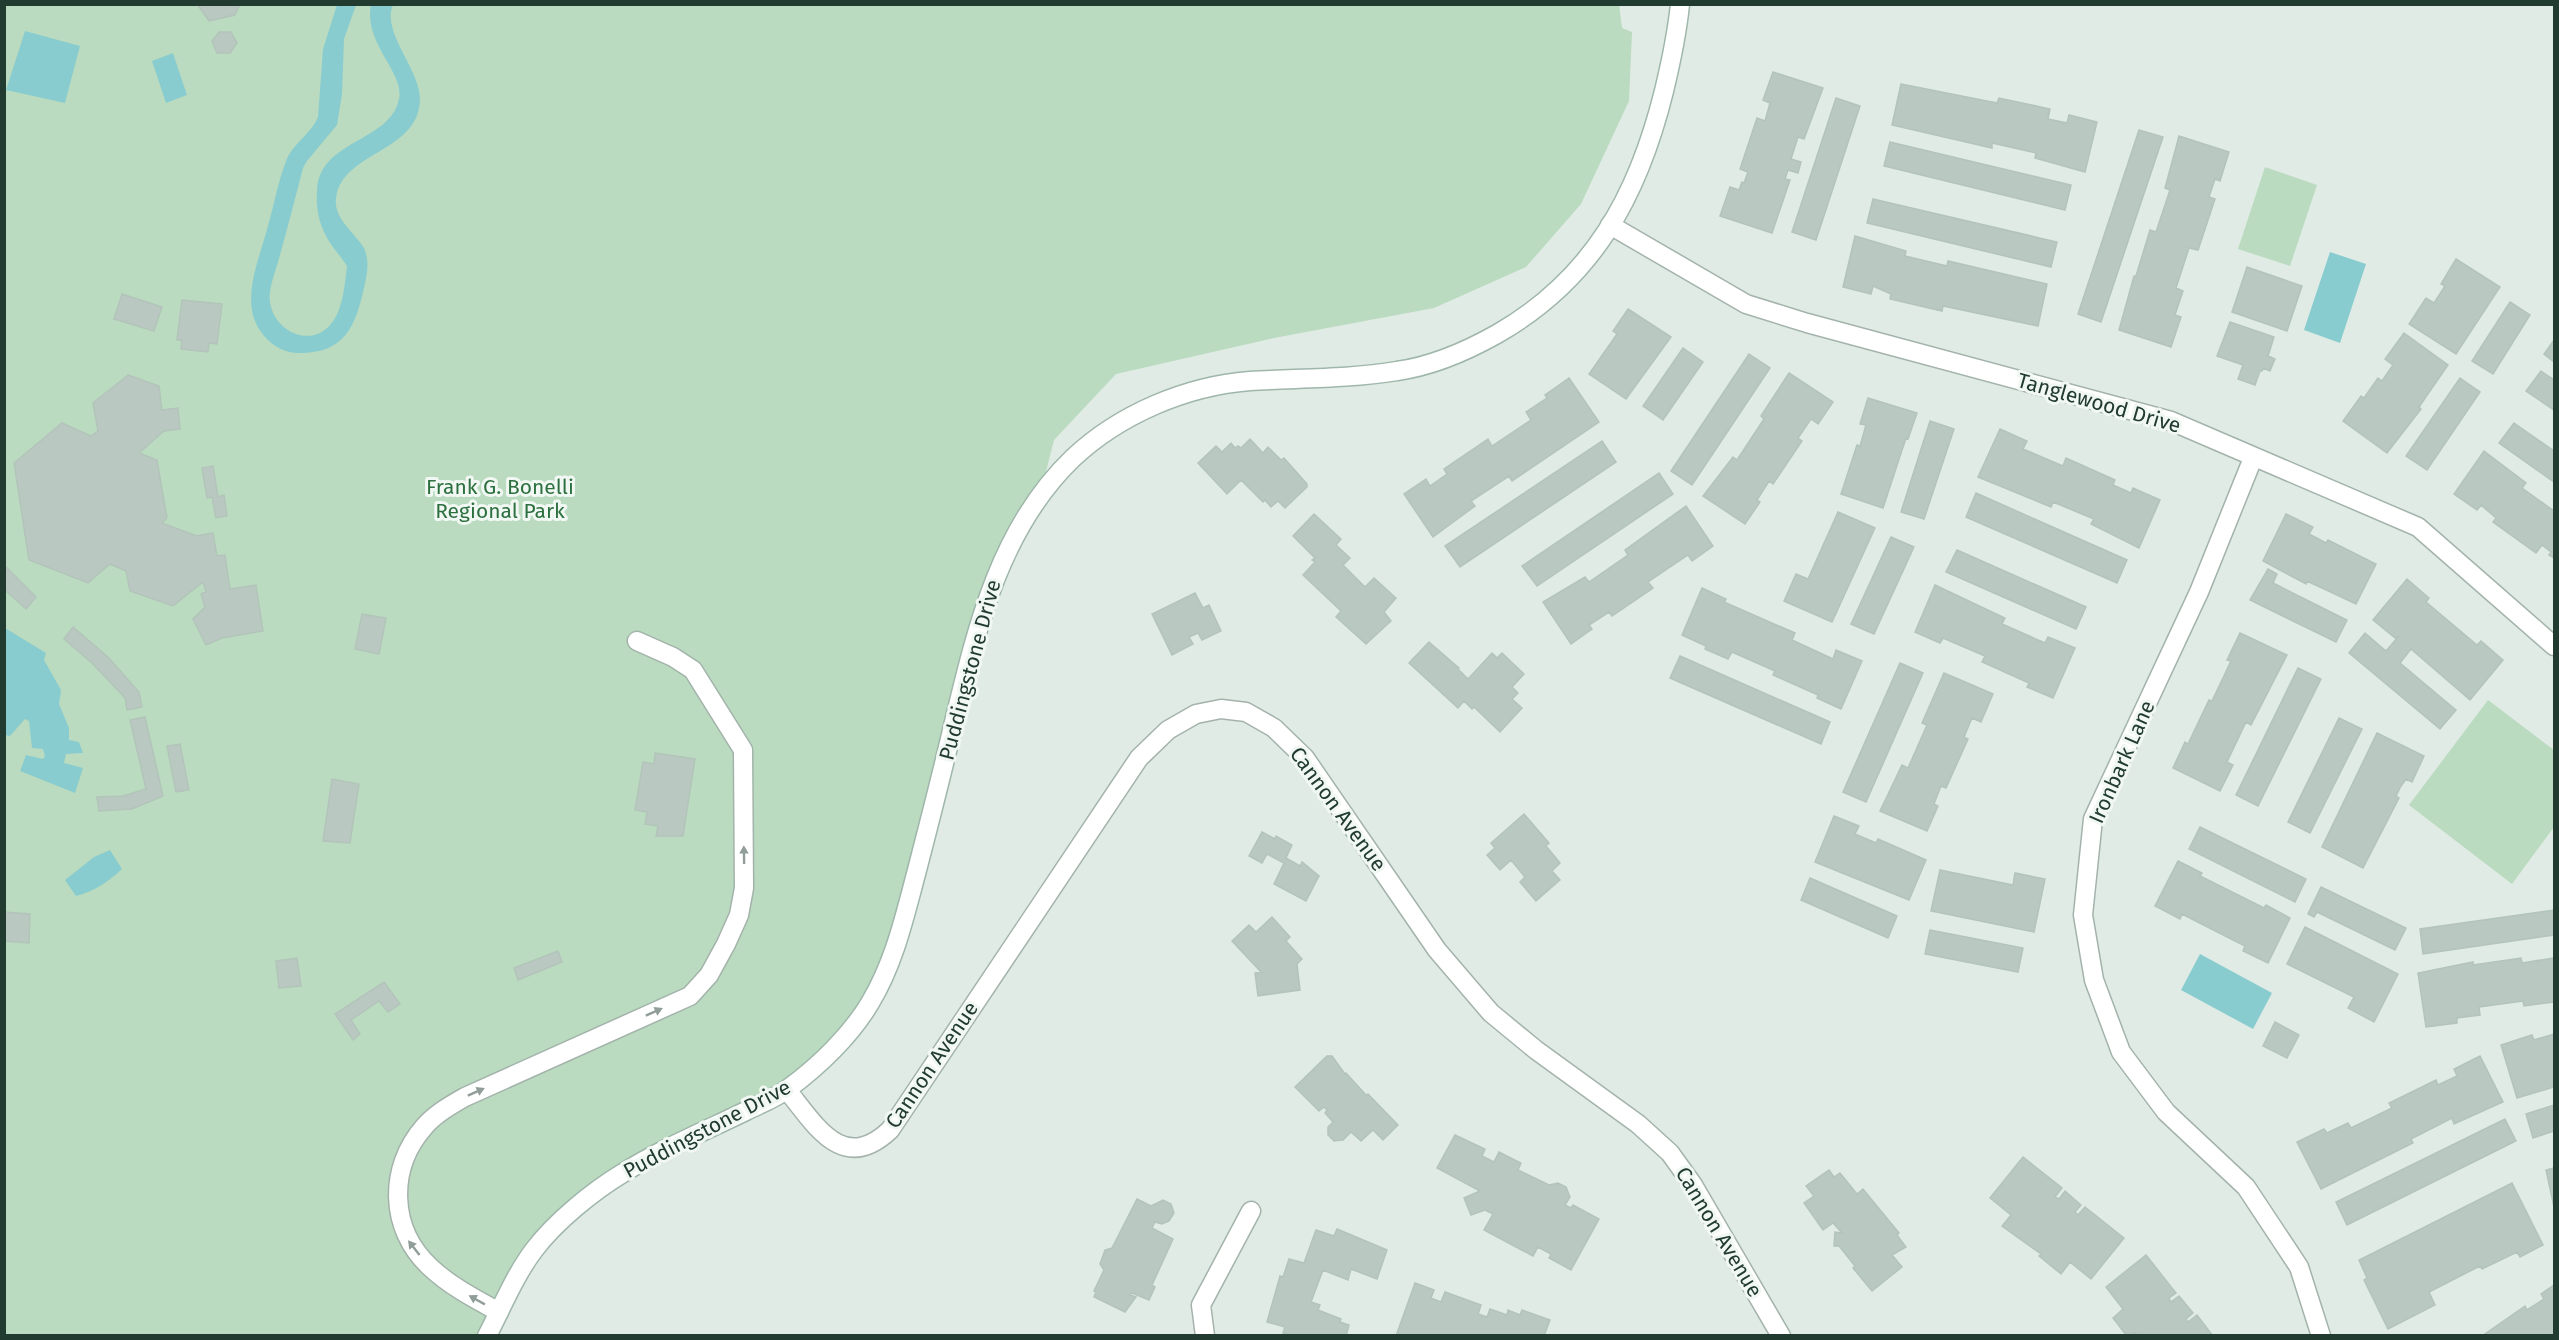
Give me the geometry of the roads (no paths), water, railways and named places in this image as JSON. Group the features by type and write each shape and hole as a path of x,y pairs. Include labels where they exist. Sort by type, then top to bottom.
{"street":[{"name":"Puddingstone Drive","path":"487,1335 534,1249 569,1213 622,1173 787,1090 835,1048 868,1006 895,952 976,632 1002,558 1040,495 1072,459 1100,435 1143,409 1201,388 1246,381 1341,378 1403,371 1461,354 1524,318 1563,287 1592,254 1635,181 1653,135 1677,34 1680,4"},
{"name":"Tanglewood Drive","path":"1610,225 1746,304 1807,323 2171,421 2418,527 2554,646"},
{"name":"Ironbark Lane","path":"2253,458 2199,592 2093,819 2083,915 2094,980 2121,1052 2166,1112 2246,1187 2299,1267 2321,1335"},
{"path":"499,1312 447,1281 428,1266 406,1237 397,1205 398,1179 409,1149 425,1126 444,1109 465,1097 690,996 709,975 739,915 744,888 743,750 693,670 674,657 637,641"},
{"name":"Cannon Avenue","path":"787,1090 827,1139 843,1147 862,1148 878,1141 890,1130 1139,758 1168,730 1196,714 1221,709 1246,712 1274,728 1305,758 1437,950 1491,1012 1536,1050 1638,1124 1670,1153 1694,1185 1781,1335"},
{"path":"1205,1335 1202,1305 1251,1211"}],"water":[{"path":"337,5 356,5 344,39 342,94 337,125 303,168 270,292 270,302 278,321 294,333 304,336 313,335 323,331 331,324 341,304 344,288 347,266 326,236 319,217 317,191 321,174 329,161 341,151 383,125 393,113 399,99 396,79 373,32 370,19 371,5 393,5 392,27 414,75 420,99 417,116 408,130 396,141 354,168 344,179 337,193 336,202 340,216 364,248 367,258 364,288 351,326 345,336 326,349 294,353 275,346 259,329 253,315 252,286 286,161 318,117 323,49"},
{"path":"25,31 80,46 65,103 6,90"},
{"path":"173,53 187,95 166,103 152,61"},
{"path":"2330,252 2366,264 2340,343 2304,330"},
{"path":"5,628 46,653 44,660 61,690 59,704 69,728 69,740 79,742 83,753 66,754 64,763 83,768 75,793 20,771 26,755 43,759 45,756 43,749 32,748 29,721 25,719 10,736 5,735"},
{"path":"110,850 122,869 101,886 76,896 65,880 94,857"},
{"path":"2200,954 2272,993 2253,1029 2181,990"}],"park label":[{"name":"Frank G. Bonelli Regional Park","path":"500,499"}]}
